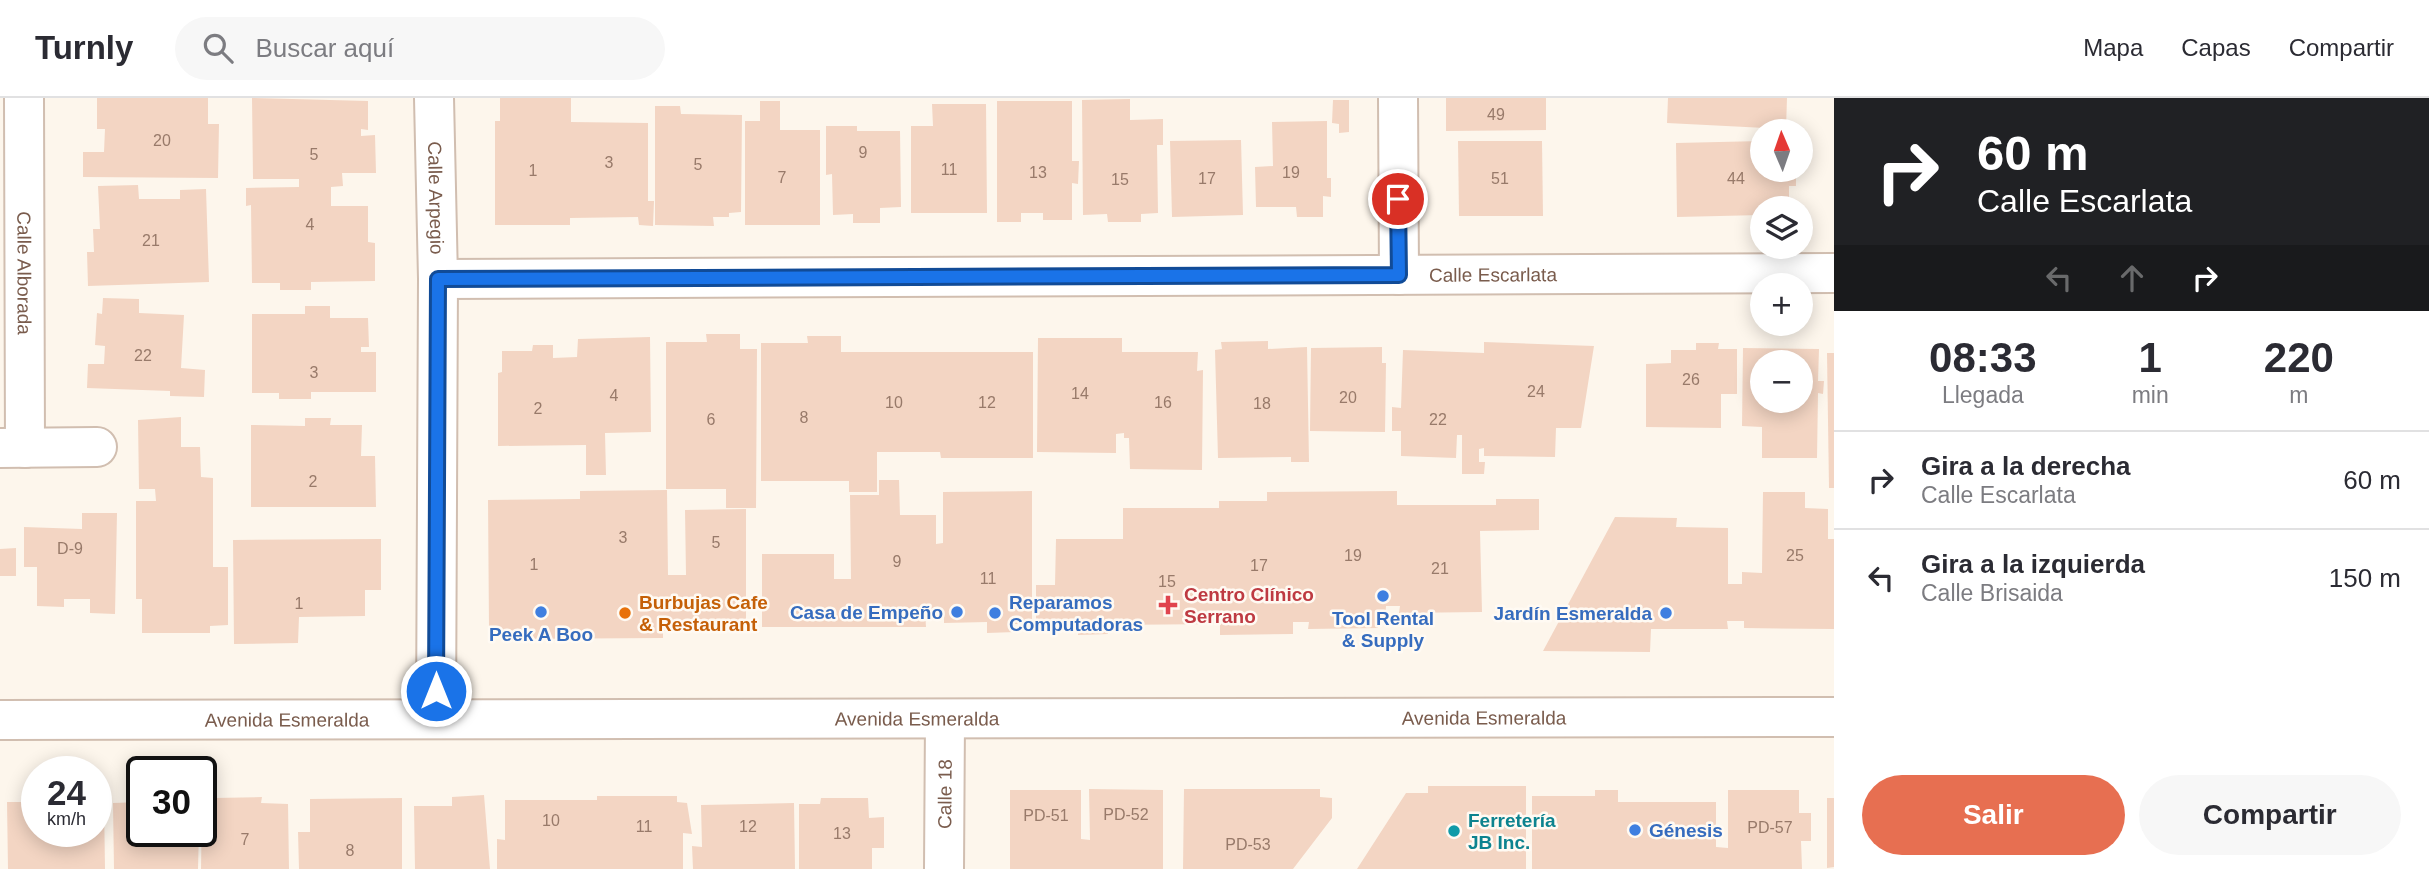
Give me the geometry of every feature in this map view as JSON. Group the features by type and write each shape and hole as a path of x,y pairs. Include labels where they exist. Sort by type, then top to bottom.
{"street":[{"name":"Calle Alborada","path":"12,448 24,98"},
{"name":"Calle Arpegio","path":"434,98 438,279 436,719"},
{"path":"1398,98 1399,275"},
{"name":"Calle Escarlata","path":"438,279 1834,273"},
{"path":"12,448 97,447"},
{"name":"Avenida Esmeralda","path":"0,720 1834,717"},
{"name":"Calle 18","path":"944,869 945,720"}],"building":[{"path":"97,98 208,98 208,124 219,124 218,178 83,177 83,152 104,152 105,129 97,129"},
{"path":"252,98 368,101 368,130 361,129 361,136 375,135 376,173 342,173 343,186 331,187 331,206 368,206 368,242 375,243 375,281 311,282 311,290 280,290 280,283 252,283 251,205 246,206 246,188 299,187 299,179 253,179"},
{"path":"500,98 571,98 571,122 648,123 648,201 654,201 653,226 639,225 638,217 570,218 570,225 495,225 495,121 500,121"},
{"path":"1446,98 1546,98 1546,130 1446,131"},
{"path":"1668,98 1787,98 1786,119 1750,119 1750,127 1667,123"},
{"path":"1130,99 1130,120 1163,119 1163,145 1157,145 1158,213 1141,214 1141,222 1108,222 1107,214 1083,215 1082,100"},
{"path":"1333,100 1349,100 1349,132 1339,133 1339,124 1332,123"},
{"path":"760,101 780,101 780,130 820,130 820,225 745,225 745,121 760,121"},
{"path":"997,101 1072,101 1072,161 1079,161 1078,184 1072,183 1072,220 1043,220 1043,213 1021,213 1021,222 997,222"},
{"path":"932,104 986,104 987,213 911,213 911,126 933,126"},
{"path":"655,106 680,106 681,114 742,115 741,212 729,213 729,217 713,217 714,226 655,225"},
{"path":"1327,121 1327,178 1331,178 1331,197 1323,196 1323,217 1297,217 1296,207 1256,207 1255,167 1273,166 1272,122"},
{"path":"826,126 857,126 857,131 900,131 901,207 880,208 880,223 853,223 853,214 833,215 832,174 826,175"},
{"path":"1241,140 1243,215 1172,217 1170,141"},
{"path":"1458,141 1542,141 1543,216 1459,216"},
{"path":"1750,141 1750,182 1796,182 1796,186 1789,186 1789,196 1750,196 1750,215 1677,217 1676,143"},
{"path":"138,185 139,199 180,199 180,190 206,189 209,282 88,286 87,252 94,252 93,229 100,229 98,186"},
{"path":"103,298 139,299 139,313 184,315 181,368 205,370 204,397 170,396 170,391 87,388 88,364 104,364 105,346 95,345 97,313 102,314"},
{"path":"305,306 330,306 330,318 368,318 369,347 361,347 361,352 376,352 376,392 311,392 311,399 279,399 279,393 252,393 252,314 305,314"},
{"path":"706,334 740,334 740,349 757,349 756,508 726,508 726,489 666,489 666,342 707,342"},
{"path":"807,336 841,336 841,352 1033,352 1033,458 941,458 940,452 877,452 877,492 849,492 849,481 761,481 761,343 808,343"},
{"path":"650,337 651,432 605,433 606,475 586,475 586,445 498,446 498,373 502,372 502,351 532,351 533,345 553,345 553,358 577,357 578,339"},
{"path":"1038,338 1122,338 1122,352 1198,352 1197,371 1203,370 1202,470 1130,469 1129,438 1124,438 1124,433 1116,434 1116,453 1037,452"},
{"path":"1268,341 1268,349 1307,347 1309,462 1291,462 1291,457 1218,458 1215,350 1222,349 1221,342"},
{"path":"1484,342 1594,346 1581,428 1556,428 1555,457 1484,456 1484,448 1479,449 1479,462 1485,462 1484,474 1462,474 1462,435 1457,435 1456,458 1401,456 1401,431 1392,431 1392,407 1401,408 1403,350 1484,353"},
{"path":"1696,343 1719,343 1718,349 1737,349 1737,394 1721,394 1721,428 1646,427 1646,364 1671,363 1671,350 1696,350"},
{"path":"1382,347 1382,363 1386,363 1385,432 1310,431 1311,348"},
{"path":"1743,348 1819,349 1818,381 1824,381 1823,394 1818,393 1817,458 1762,458 1762,427 1742,426"},
{"path":"1827,353 1834,353 1834,488 1829,488"},
{"path":"181,417 181,447 200,447 201,477 213,478 213,567 228,567 228,625 210,626 210,633 142,633 142,599 136,599 136,501 156,501 155,489 139,489 138,420"},
{"path":"305,418 331,418 330,425 362,425 361,456 375,456 376,507 251,507 251,425 305,426"},
{"path":"879,480 899,480 900,515 936,515 936,544 943,543 943,492 1032,491 1032,624 1014,624 1015,632 987,633 987,622 944,623 944,612 925,612 926,627 762,627 762,554 834,554 834,579 851,579 850,495 879,495"},
{"path":"667,490 668,575 686,575 685,510 746,509 746,631 663,631 663,638 503,639 502,628 489,628 488,500 580,499 580,491"},
{"path":"1397,491 1397,505 1496,505 1496,499 1539,499 1539,530 1480,531 1482,612 1399,613 1400,606 1386,606 1385,621 1378,621 1378,628 1308,629 1309,622 1293,622 1293,634 1220,635 1220,624 1108,625 1108,634 1078,635 1078,627 1036,627 1036,585 1055,585 1056,539 1123,539 1123,508 1219,508 1219,501 1267,501 1267,492"},
{"path":"1763,492 1805,492 1805,508 1828,509 1828,539 1834,539 1834,629 1744,628 1744,621 1727,621 1728,629 1651,629 1650,652 1543,651 1615,517 1677,518 1676,527 1728,528 1728,584 1742,584 1742,572 1762,573"},
{"path":"82,513 117,513 115,614 90,613 90,599 64,599 64,607 37,606 37,567 24,567 24,527 82,529"},
{"path":"381,539 381,590 365,590 365,616 299,617 298,643 234,644 233,540"},
{"path":"16,548 16,576 0,576 0,549"},
{"name":"Ferretería JB Inc.","path":"1428,786 1526,786 1526,869 1357,869 1406,793 1428,793"},
{"path":"1089,789 1163,790 1163,869 1010,869 1010,790 1081,790 1081,839 1090,840"},
{"path":"1184,789 1320,789 1320,797 1332,798 1332,818 1293,869 1183,869"},
{"path":"1595,790 1618,790 1618,802 1716,802 1716,847 1728,848 1728,790 1799,790 1799,813 1811,813 1811,841 1801,841 1802,869 1532,869 1532,796 1595,796"},
{"path":"484,795 490,869 415,869 414,806 452,806 452,797"},
{"path":"597,796 677,796 677,802 687,803 692,834 683,833 683,869 497,869 497,839 505,840 505,800 597,800"},
{"path":"262,797 261,803 288,804 289,869 201,869 201,847 217,847 217,798"},
{"path":"402,798 402,869 299,869 298,832 310,832 310,799"},
{"path":"821,798 868,798 869,818 884,817 884,848 872,848 872,869 799,869 799,804 820,804"},
{"path":"1827,798 1834,798 1834,867 1827,868"},
{"path":"7,802 21,802 21,847 105,847 105,869 8,869"},
{"path":"113,803 126,803 126,847 199,847 198,869 114,869"},
{"path":"794,803 795,869 693,869 692,846 702,847 701,805"}],"place":[{"name":"Tool Rental & Supply","path":"1383,596"},
{"name":"Centro Clínico Serrano","path":"1168,605"},
{"name":"Peek A Boo","path":"541,612"},
{"name":"Casa de Empeño","path":"957,612"},
{"name":"Burbujas Cafe & Restaurant","path":"625,613"},
{"name":"Reparamos Computadoras","path":"995,613"},
{"name":"Jardín Esmeralda","path":"1666,613"},
{"name":"Génesis","path":"1635,830"},
{"name":"Ferretería JB Inc.","path":"1454,831"}],"route":[{"path":"436,691 438,279 1399,275 1398,199"}]}
